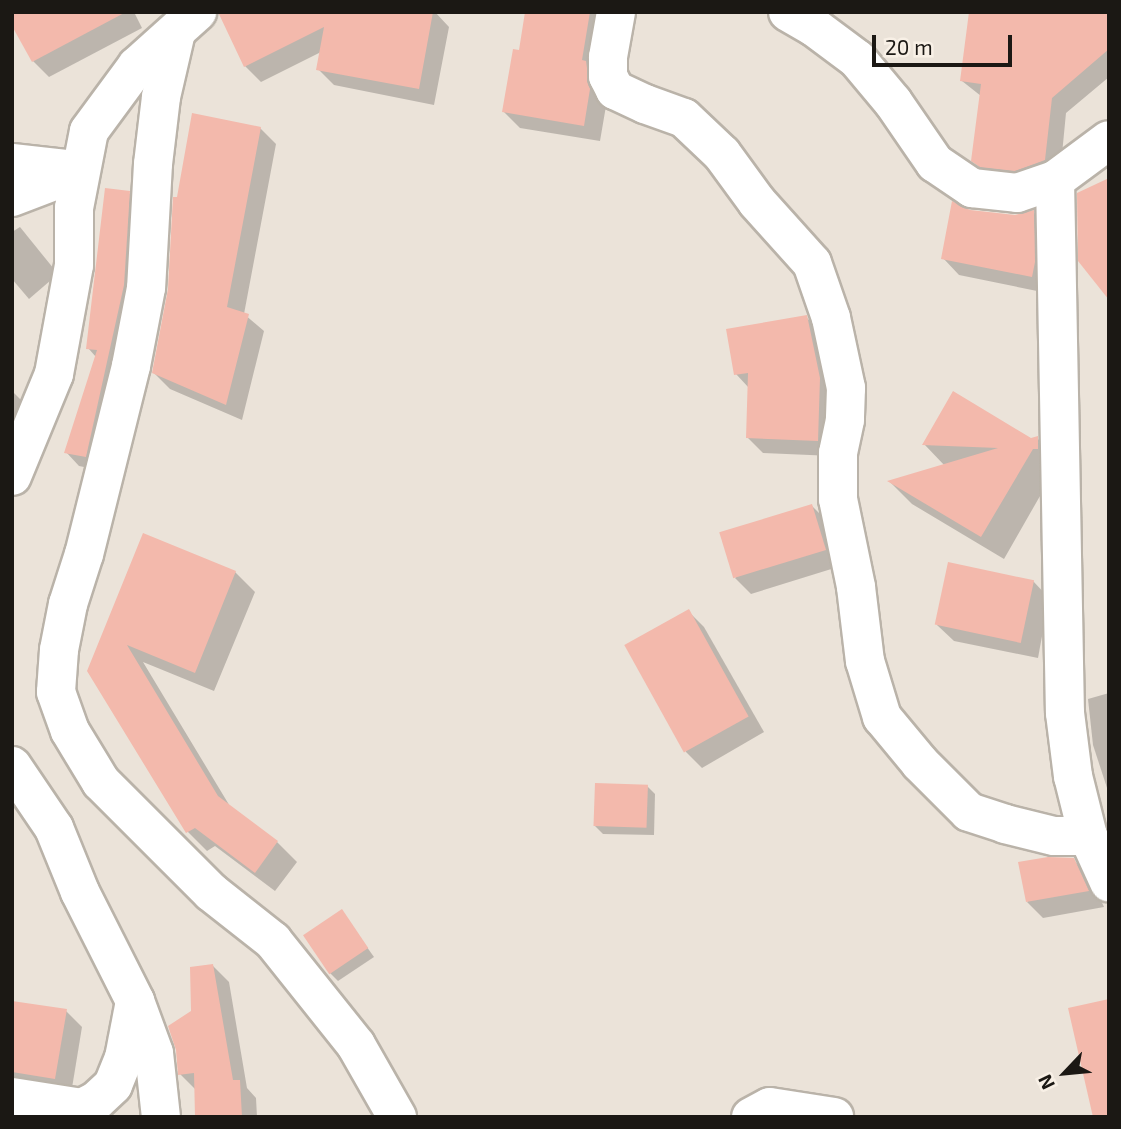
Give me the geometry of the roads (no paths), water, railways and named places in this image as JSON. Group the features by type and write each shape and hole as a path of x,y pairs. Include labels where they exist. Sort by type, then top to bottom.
{"street":[{"path":"616,12 608,66 608,76 615,90 684,118 722,154 757,202 811,263 831,318 846,388 845,420 838,453 838,499 856,587 865,662 882,717 920,763 969,811 1005,824 1054,836 1088,836"},
{"path":"788,12 857,58 893,102 935,163 972,188 1017,193 1055,180 1109,141"},
{"path":"12,476 54,374 74,265 74,208 89,131 137,66 186,22"},
{"path":"186,22 161,97 153,164 146,288 127,380 68,604 59,650 56,692 70,731 101,782 211,892 273,941 356,1045 397,1117"},
{"path":"12,163 80,171"},
{"path":"12,197 80,171"},
{"path":"1055,180 1065,713 1073,776 1088,836 1109,883"},
{"path":"12,766 54,828 80,892 135,1001 154,1053 161,1117"},
{"path":"12,1097 82,1108 96,1101 113,1085 124,1058 135,1001"},
{"path":"751,1117 770,1107 834,1117"}]}
